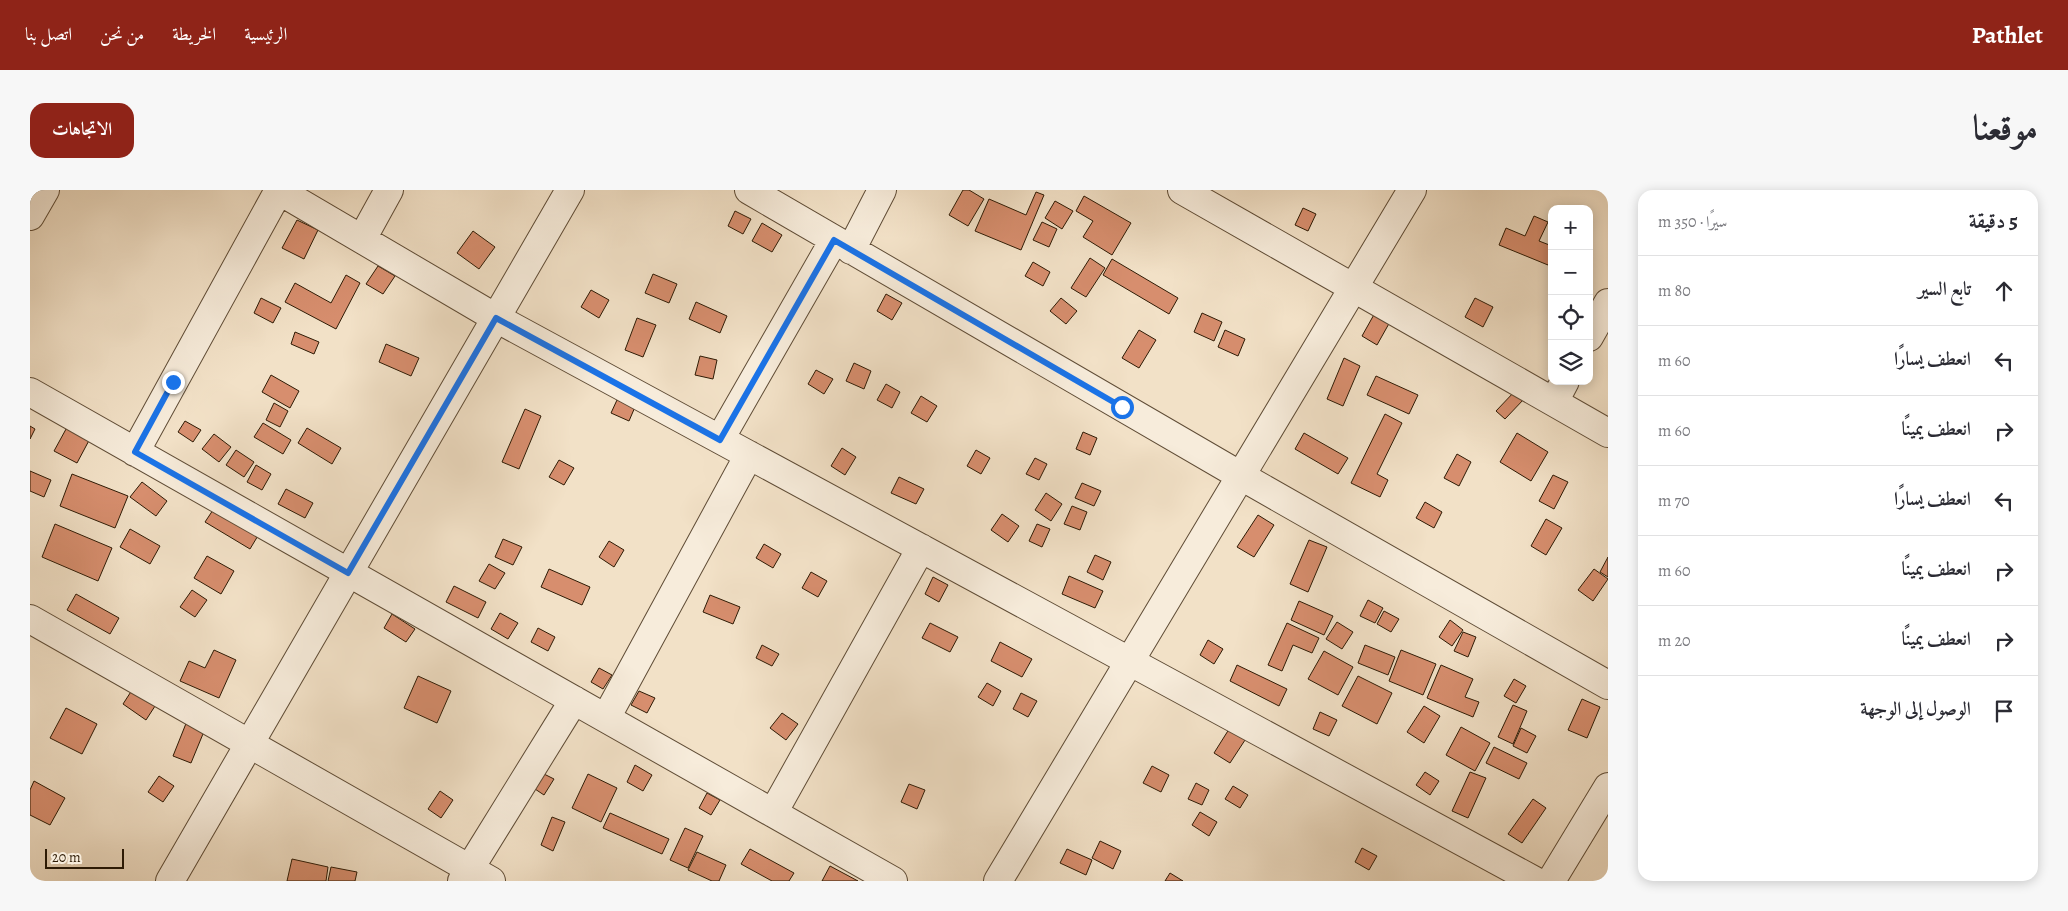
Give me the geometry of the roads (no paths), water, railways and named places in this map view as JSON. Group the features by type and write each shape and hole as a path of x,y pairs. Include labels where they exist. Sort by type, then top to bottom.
{"street":[{"path":"30,216 45,190"},
{"path":"135,452 278,190 496,318 1535,881"},
{"path":"362,239 389,190"},
{"path":"170,881 570,190"},
{"path":"749,190 1240,476 1608,685"},
{"path":"720,440 843,245 882,190"},
{"path":"1182,190 1353,288 1559,392 1608,433"},
{"path":"998,881 1412,190"},
{"path":"1593,330 1608,303"},
{"path":"30,392 893,881"},
{"path":"606,718 749,455"},
{"path":"774,813 921,548"},
{"path":"30,619 474,877 574,700"},
{"path":"1551,881 1608,788"}]}
